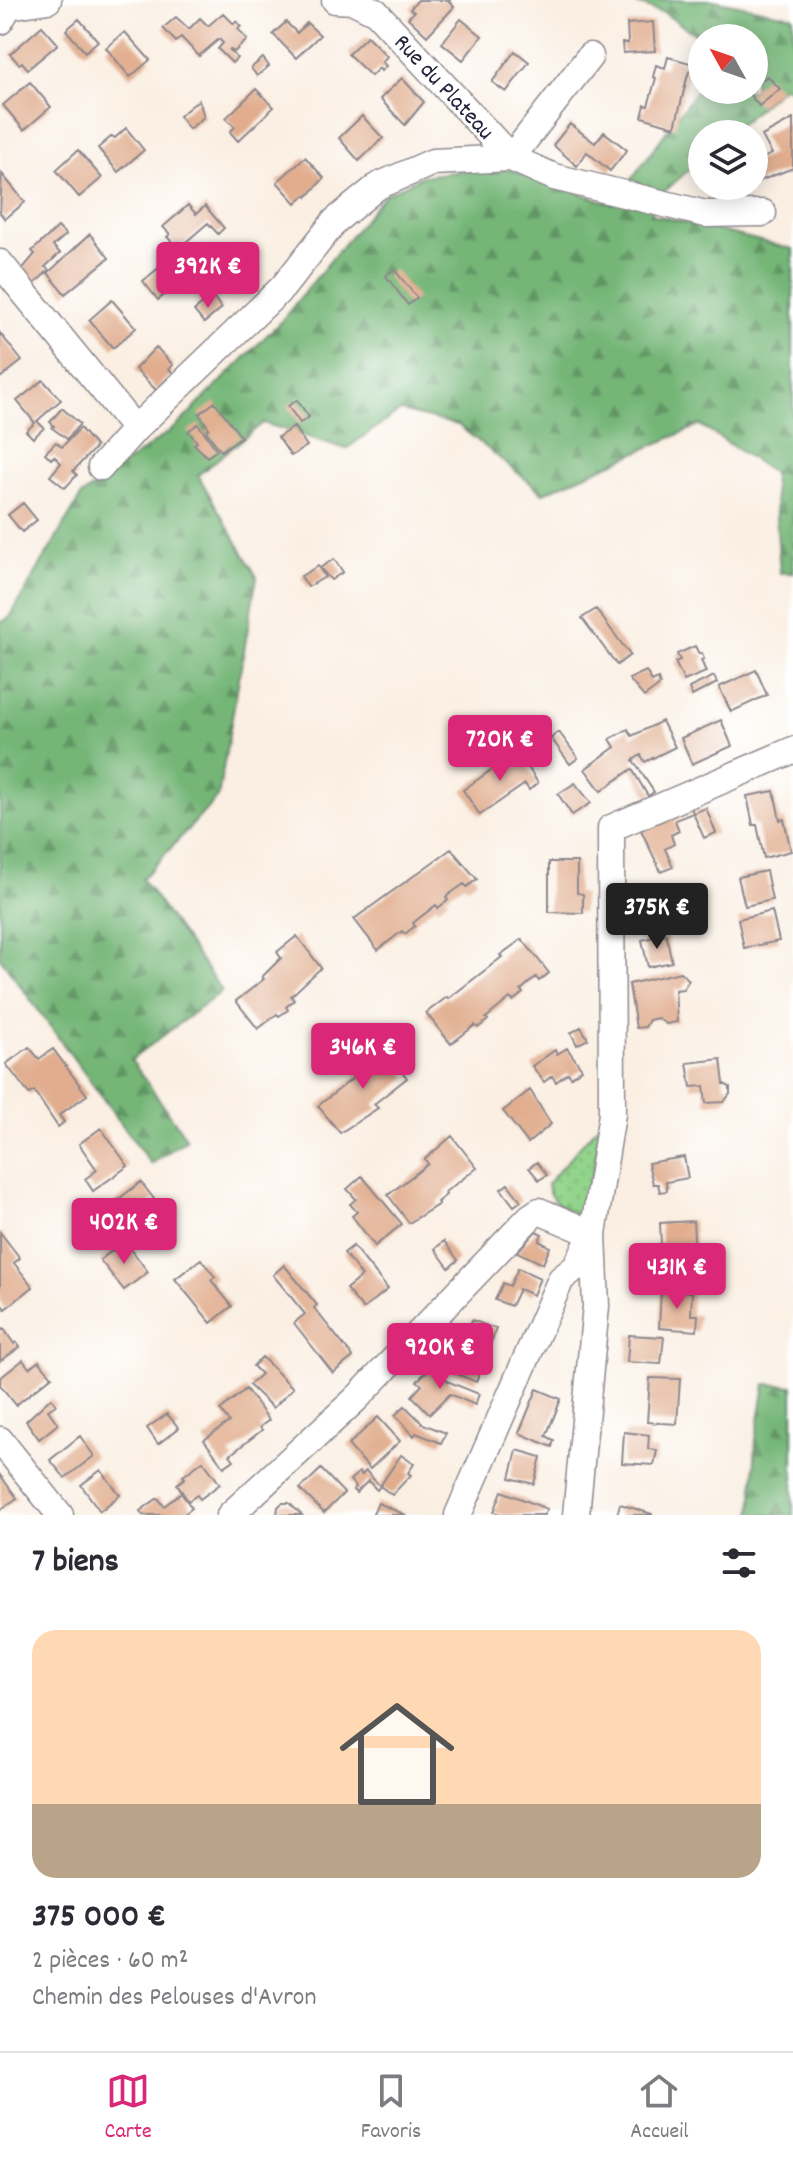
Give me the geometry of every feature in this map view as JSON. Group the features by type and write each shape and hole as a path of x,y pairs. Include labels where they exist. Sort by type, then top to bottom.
{"street":[{"path":"0,21 9,6 48,0"},
{"name":"Rue du Plateau","path":"335,0 354,1 376,12 511,158"},
{"path":"511,158 590,56"},
{"path":"101,467 135,429 283,287 335,221 378,186 433,162 511,158 554,177 706,214 763,213"},
{"path":"0,263 135,429"},
{"path":"576,1515 596,1306 593,1234 612,1114 611,828 792,759"},
{"path":"230,1515 357,1398 530,1217 539,1211 593,1234"},
{"path":"458,1515 561,1279 576,1267 593,1234"},
{"path":"0,1440 60,1515"}],"green space":[{"path":"571,0 713,0 793,16 793,88 782,87 768,99 768,24 688,24 688,29 664,13 634,3"},
{"path":"688,102 763,104 745,120 688,120 688,170 665,191 651,214 793,249 793,573 780,573 773,473 700,425 543,493 458,425 400,411 346,449 263,423 198,475 257,577 218,797 142,879 222,991 131,1060 187,1139 151,1164 0,958 0,623 10,617 81,496 177,426 282,320 384,195 422,176 498,166 613,204"},
{"path":"603,1120 585,1212 579,1214 558,1204 550,1195 547,1184"},
{"path":"765,1384 793,1386 793,1515 752,1515 756,1438"}],"building":[{"path":"418,0 450,0 454,7 427,36 408,18 414,12 410,9"},
{"path":"223,13 234,24 236,21 241,26 238,29 247,40 234,52 229,49 237,58 232,63 218,49 223,43 219,39 199,56 181,37 176,42 163,28 176,17 189,29 200,18 208,26"},
{"path":"79,19 98,41 85,52 66,30"},
{"path":"461,19 482,36 463,60 442,43"},
{"path":"286,22 297,33 307,23 320,35 296,58 273,34"},
{"path":"653,22 655,51 623,53 622,43 628,43 627,24"},
{"path":"42,26 58,44 28,69 10,54"},
{"path":"125,32 150,60 130,77 106,48"},
{"path":"367,36 387,56 382,62 386,66 371,76 348,54"},
{"path":"515,51 529,62 506,92 492,82"},
{"path":"668,57 688,62 675,127 642,117 656,78 653,77 656,65 665,68"},
{"path":"263,58 269,66 257,76 251,68"},
{"path":"768,77 780,89 768,99"},
{"path":"402,78 424,102 405,125 380,99"},
{"path":"30,82 51,107 24,130 3,105"},
{"path":"256,89 274,107 238,141 230,132 235,127 226,118"},
{"path":"199,100 204,117 189,129 179,116"},
{"path":"362,116 383,138 359,161 339,138"},
{"path":"793,119 793,168 768,178 768,156 772,154 768,147 768,133"},
{"path":"570,124 595,143 604,132 627,150 610,171 587,152 577,166 553,145"},
{"path":"126,128 144,150 118,172 98,148"},
{"path":"78,150 102,178 79,197 56,170"},
{"path":"305,157 324,178 307,197 305,195 296,203 277,182"},
{"path":"2,174 25,202 5,219 0,213"},
{"path":"188,205 196,214 205,206 224,228 218,234 208,223 179,248 167,237 170,234 163,227"},
{"path":"58,227 66,235 53,246 60,253 45,267 49,270 31,287 19,273 35,254 32,251"},
{"path":"90,234 109,258 65,294 48,273"},
{"path":"243,251 260,270 235,292 218,271"},
{"path":"161,266 176,285 158,300 143,281"},
{"path":"394,269 417,298 408,305 386,276"},
{"path":"212,296 222,308 204,323 194,311"},
{"path":"112,300 136,328 113,348 89,320"},
{"path":"0,333 22,361 0,378"},
{"path":"156,347 173,365 169,369 173,373 156,390 135,369"},
{"path":"43,380 61,400 37,421 44,428 33,438 26,431 35,423 17,401"},
{"path":"297,400 309,417 300,423 288,406"},
{"path":"215,402 241,437 221,451 206,431 209,428 199,414"},
{"path":"62,408 80,424 67,439 52,428 54,426 50,422"},
{"path":"198,424 217,450 207,457 194,444 197,442 188,431"},
{"path":"294,427 307,446 291,456 278,437"},
{"path":"80,428 96,447 73,471 77,475 65,488 50,476 61,463 45,453 56,442 62,447"},
{"path":"23,503 37,520 22,532 8,515"},
{"path":"334,559 343,572 331,580 320,568"},
{"path":"318,566 325,577 308,587 301,576"},
{"path":"596,609 630,655 617,665 582,618"},
{"path":"695,646 699,654 702,653 704,659 701,660 706,672 684,681 675,662 680,660 677,654"},
{"path":"756,670 767,695 731,712 719,687"},
{"path":"646,671 652,682 658,679 660,685 644,697 629,679"},
{"path":"714,676 717,683 692,696 689,688"},
{"path":"721,720 732,746 692,764 681,738"},
{"path":"662,721 675,747 645,762 641,755 633,760 654,792 648,796 632,769 601,791 585,769 615,747 610,739 628,729 632,736"},
{"path":"559,732 578,758 570,764 551,738"},
{"path":"518,751 538,783 529,790 525,784 480,815 463,790"},
{"path":"575,783 591,803 572,815 558,794"},
{"path":"774,791 791,851 764,858 747,796"},
{"path":"690,804 693,813 675,820 679,831 671,835 674,844 665,849 673,867 661,872 641,830 664,820 662,816"},
{"path":"706,808 716,833 704,838 693,813"},
{"path":"451,849 477,879 451,893 446,897 448,900 438,908 436,905 413,923 415,926 405,934 402,931 378,950 354,919"},
{"path":"549,862 577,862 577,893 583,894 583,913 549,912"},
{"path":"766,871 772,900 745,906 738,877"},
{"path":"666,894 672,925 645,930 638,899"},
{"path":"772,911 779,941 744,948 738,919"},
{"path":"666,934 672,962 648,967 642,940"},
{"path":"297,936 321,968 291,996 294,1000 286,1007 288,1010 279,1016 277,1014 258,1029 236,1001 264,979 262,977 281,958 277,952"},
{"path":"522,939 549,973 539,981 536,977 513,1001 510,998 478,1028 475,1025 451,1044 426,1013"},
{"path":"680,972 689,980 683,989 675,990 677,1022 666,1024 658,1018 649,1020 645,1027 636,1028 629,984"},
{"path":"581,1027 588,1039 577,1045 571,1033"},
{"path":"29,1047 39,1059 53,1049 87,1095 59,1115 64,1122 58,1127 34,1091 29,1094 6,1064"},
{"path":"383,1047 407,1078 374,1104 378,1108 340,1133 318,1106 357,1075 355,1073 365,1065 363,1062"},
{"path":"567,1048 582,1069 571,1077 568,1073 556,1082 552,1076 544,1082 532,1066 555,1050 557,1054"},
{"path":"721,1059 724,1084 730,1087 730,1094 724,1102 706,1103 704,1086 691,1087 687,1063"},
{"path":"530,1090 551,1124 528,1143 503,1111"},
{"path":"101,1128 128,1166 93,1191 85,1179 97,1170 79,1144"},
{"path":"452,1136 477,1168 445,1192 446,1195 437,1202 439,1204 409,1223 388,1195 428,1164 425,1159"},
{"path":"684,1157 688,1178 666,1182 667,1191 660,1192 658,1184 653,1184 648,1163"},
{"path":"537,1162 547,1175 539,1180 529,1168"},
{"path":"362,1176 402,1224 375,1246 352,1216 357,1212 350,1204 356,1199 347,1189"},
{"path":"141,1182 154,1199 140,1210 143,1214 133,1221 129,1216 95,1242 82,1227"},
{"path":"508,1184 521,1201 514,1206 501,1189"},
{"path":"693,1221 696,1270 676,1272 675,1256 656,1257 655,1245 661,1244 660,1223"},
{"path":"536,1231 542,1234 539,1241 550,1247 543,1264 517,1252"},
{"path":"0,1232 20,1258 14,1263 33,1287 5,1309 0,1302"},
{"path":"125,1241 148,1272 124,1290 100,1260"},
{"path":"444,1241 458,1260 449,1268 435,1249"},
{"path":"353,1246 388,1289 363,1309 346,1289 362,1276 344,1253"},
{"path":"201,1259 215,1277 211,1280 232,1306 211,1323 175,1279"},
{"path":"284,1265 317,1305 314,1308 353,1357 333,1373 294,1323 305,1314 273,1275"},
{"path":"518,1268 540,1278 533,1295 519,1289 511,1306 495,1300 503,1283 510,1286"},
{"path":"661,1290 692,1292 691,1315 698,1315 697,1331 659,1328"},
{"path":"472,1320 496,1329 476,1382 452,1372"},
{"path":"4,1329 14,1344 16,1342 20,1347 0,1361 0,1332"},
{"path":"629,1335 664,1337 661,1364 627,1362"},
{"path":"262,1357 293,1388 273,1408 249,1385 261,1374 253,1366"},
{"path":"23,1360 29,1368 39,1361 52,1376 16,1405 0,1385 0,1378"},
{"path":"433,1365 449,1382 479,1394 475,1405 450,1394 430,1414 412,1396 422,1385 417,1381"},
{"path":"650,1378 680,1379 677,1424 647,1422"},
{"path":"246,1389 269,1420 260,1427 262,1430 230,1455 234,1460 224,1467 204,1440 229,1422 220,1410"},
{"path":"537,1389 561,1399 546,1436 554,1440 552,1447 519,1433"},
{"path":"51,1398 56,1405 48,1410 58,1424 39,1439 26,1421"},
{"path":"405,1406 423,1424 446,1433 441,1443 416,1433 414,1436 395,1415"},
{"path":"167,1414 179,1428 158,1444 147,1428"},
{"path":"378,1417 400,1441 370,1469 348,1445"},
{"path":"624,1432 649,1435 648,1449 657,1450 654,1465 622,1463"},
{"path":"80,1436 94,1456 65,1478 50,1460"},
{"path":"517,1450 541,1457 534,1484 510,1478"},
{"path":"401,1455 414,1464 408,1473 411,1475 392,1495 380,1486"},
{"path":"203,1461 220,1484 200,1499 197,1495 188,1501 177,1484"},
{"path":"321,1469 344,1493 324,1513 300,1489"},
{"path":"101,1470 120,1495 100,1511 81,1485"},
{"path":"366,1471 380,1486 377,1490 368,1481 356,1493 353,1490 356,1487 350,1480 359,1472 362,1475"},
{"path":"0,1475 17,1498 0,1510"},
{"path":"502,1491 547,1509 544,1515 502,1515 494,1512"},
{"path":"181,1493 192,1508 183,1515 143,1515 140,1511 158,1498 164,1506"},
{"path":"282,1503 289,1503 302,1515 277,1515"},
{"path":"378,1503 406,1515 372,1515"},
{"path":"620,1504 652,1514 652,1515 617,1515"}]}
